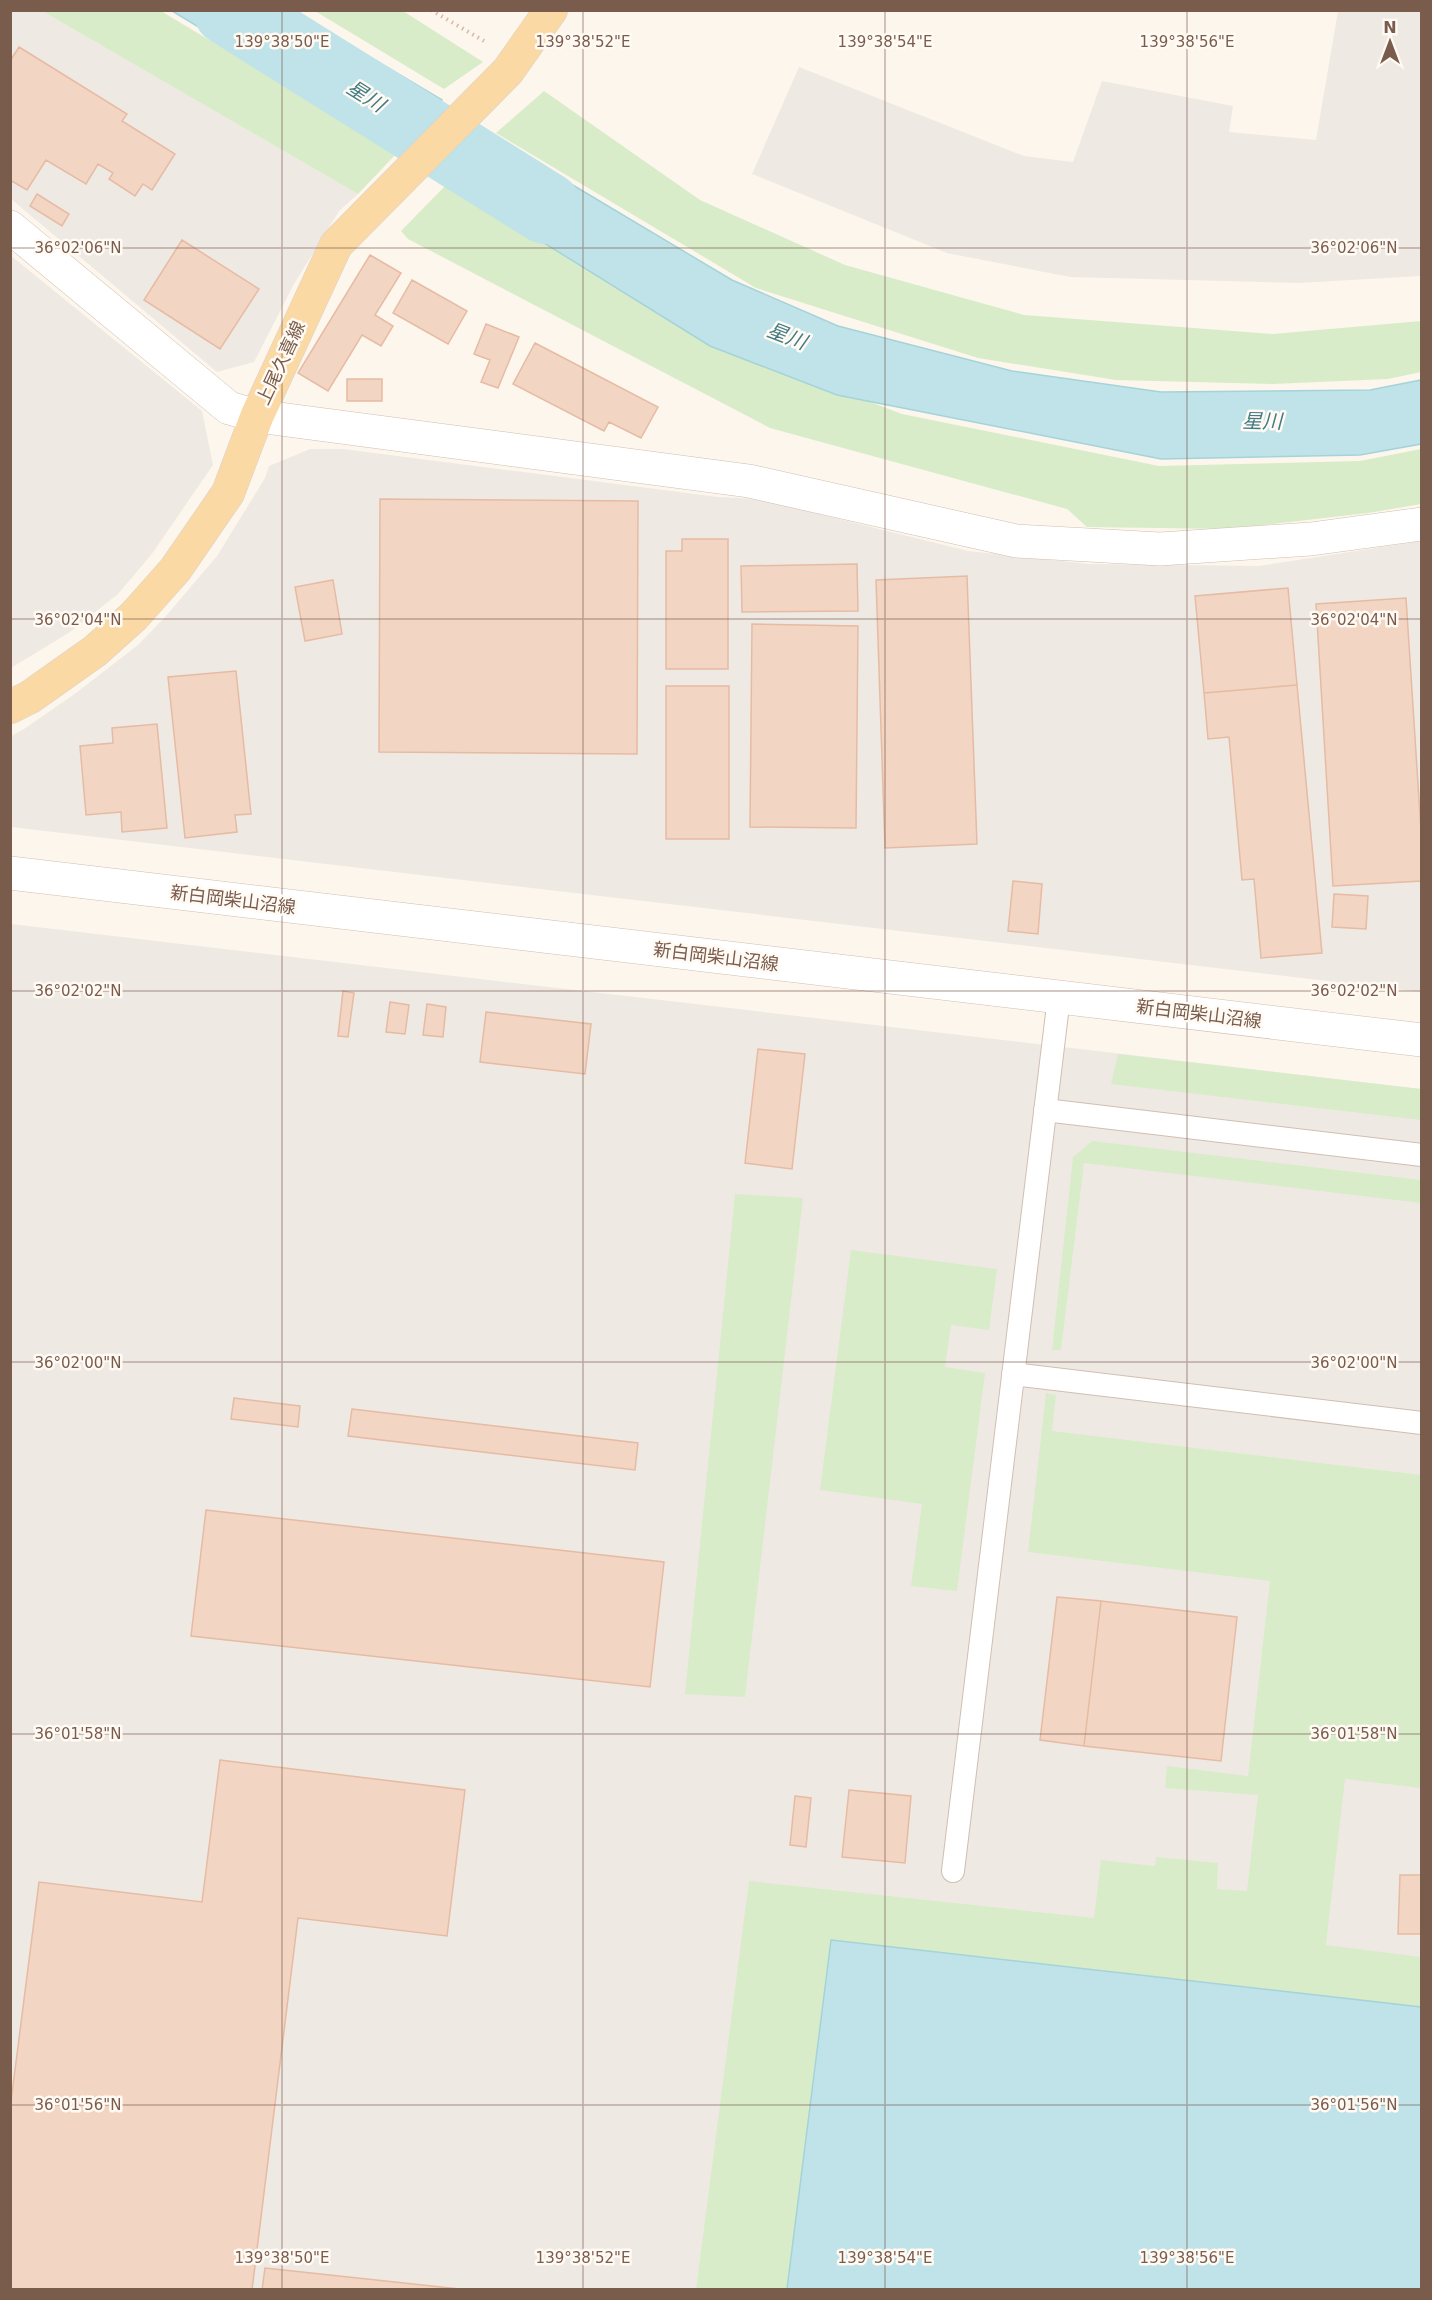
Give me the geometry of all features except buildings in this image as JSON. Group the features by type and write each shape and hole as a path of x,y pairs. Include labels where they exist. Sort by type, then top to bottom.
{"main road":[{"name":"上尾久喜線","path":"10,707 30,697 95,651 134,616 175,570 228,493 257,416 336,245 512,65 551,10"}],"street":[{"path":"10,227 230,408 257,416 749,481 1016,542 1160,549 1311,539 1422,524"},
{"name":"新白岡柴山沼線","path":"10,873 1422,1040"}],"lane":[{"path":"953,1871 1059,998"},
{"path":"1045,1110 1422,1155"},
{"path":"1013,1374 1422,1423"}],"path":[{"path":"431,10 512,65"}],"shaded area":[{"path":"11,10 42,11 358,194 339,211 294,284 254,362 217,372 11,199"},
{"path":"1338,11 1421,11 1421,276 1298,283 1070,277 947,253 752,174 799,67 1024,156 1073,162 1102,81 1233,106 1229,132 1316,140"},
{"path":"10,255 202,411 213,465 151,555 118,594 70,632 11,668"},
{"path":"310,449 343,449 718,497 758,499 968,551 1089,564 1259,566 1421,541 1421,992 11,827 11,736 76,693 138,645 217,556 265,478 269,466"},
{"path":"11,924 1421,1089 1421,2289 11,2290"}],"green space":[{"path":"42,11 161,11 397,153 358,194"},
{"path":"315,11 403,11 483,62 444,89"},
{"path":"544,91 700,200 845,265 1024,315 1273,334 1421,321 1421,372 1388,379 1272,384 1116,380 978,358 756,288 496,133"},
{"path":"448,183 717,344 902,414 1159,466 1360,461 1421,449 1421,504 1368,513 1229,529 1087,527 1067,509 770,428 408,239 401,231"},
{"path":"1118,1054 1421,1089 1421,1120 1111,1084"},
{"path":"1092,1141 1421,1180 1421,1203 1084,1163 1061,1350 1052,1350 1073,1157"},
{"path":"735,1194 803,1198 745,1697 685,1694"},
{"path":"851,1250 997,1269 989,1330 951,1325 945,1367 985,1373 957,1591 911,1586 922,1504 820,1490"},
{"path":"1046,1393 1056,1395 1052,1431 1421,1475 1421,1788 1345,1779 1326,1945 1421,1957 1421,2289 696,2290 749,1881 1094,1918 1101,1860 1155,1866 1156,1857 1218,1863 1217,1889 1247,1891 1258,1795 1165,1788 1167,1766 1248,1776 1270,1581 1028,1552"}],"water":[{"path":"172,11 293,11 442,100 396,146"},
{"path":"486,130 566,181 732,280 838,326 1012,371 1161,392 1370,390 1421,380 1421,444 1360,455 1161,459 837,395 710,346 441,179"},
{"path":"831,1940 1421,2007 1421,2289 787,2289"}],"waterway":[{"name":"星川","path":"229,10 546,208"}]}
